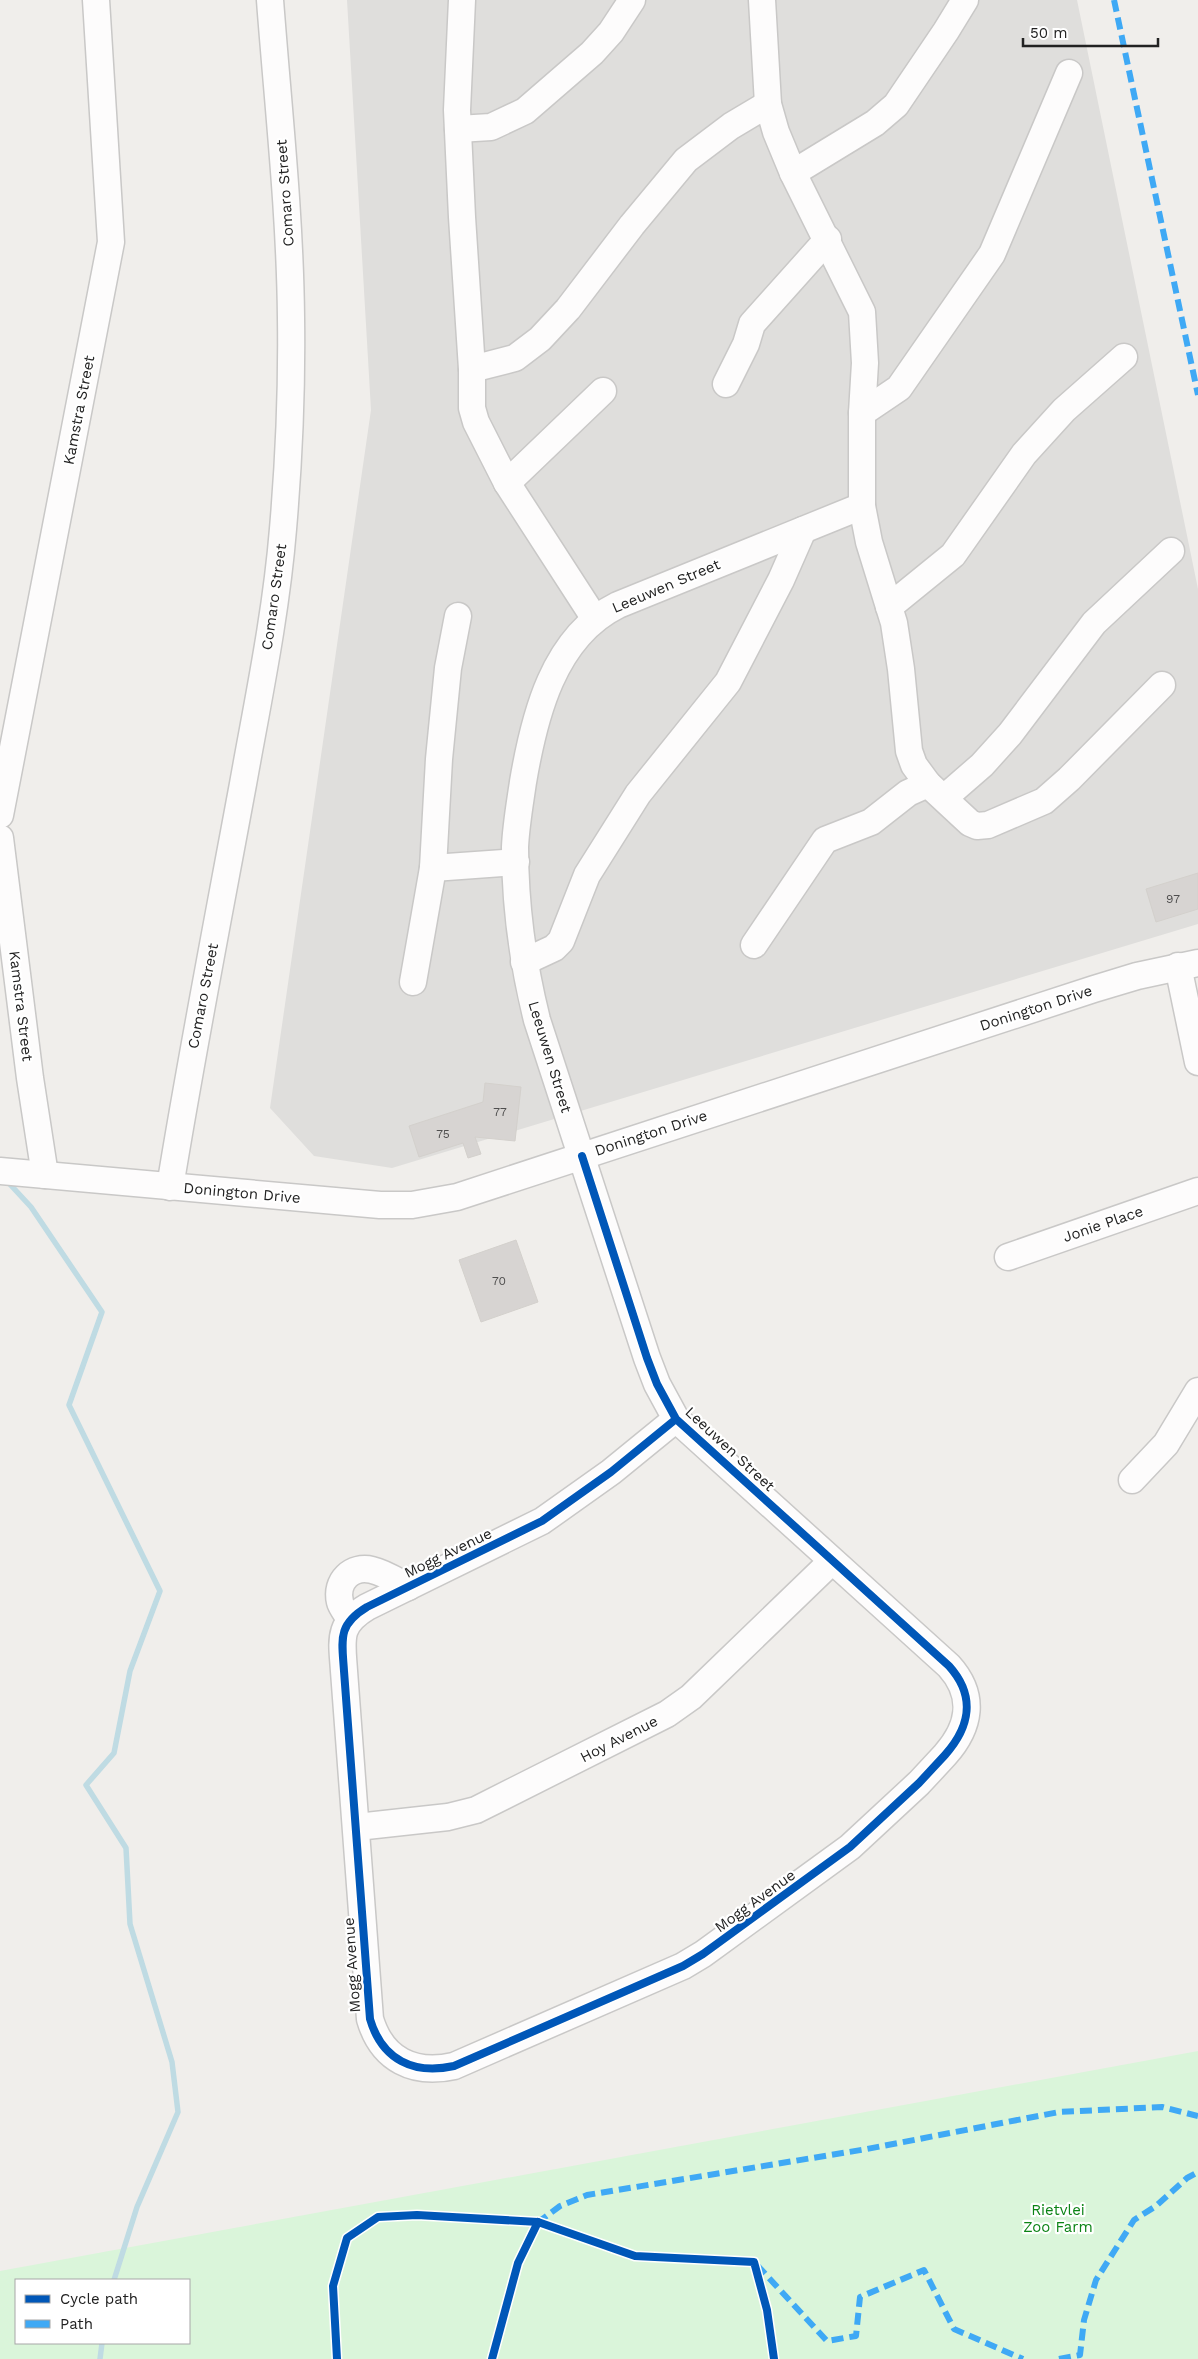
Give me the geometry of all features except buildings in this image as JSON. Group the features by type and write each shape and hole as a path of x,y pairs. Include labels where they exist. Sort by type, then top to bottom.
{"street":[{"name":"Kamstra Street","path":"0,815 19,707 111,242 111,216 96,0"},
{"name":"Comaro Street","path":"170,1187 195,1035 216,934 265,663 283,531 290,415 291,319 289,247 270,0"},
{"path":"462,0 458,129 472,369 472,408 476,422 507,483 595,619"},
{"path":"458,129 490,127 525,112 611,32 632,0"},
{"path":"762,0 768,104 776,132 793,173 828,240 862,312 864,363 862,506 869,542 889,607 901,669 909,751 918,772 970,823 980,827 988,826 1044,801 1069,779 1162,685"},
{"path":"793,173 875,123 896,106 946,31 964,0"},
{"path":"862,413 898,389 988,260 1069,73"},
{"path":"472,369 515,358 540,339 568,309 638,217 686,160 724,131 768,104"},
{"path":"726,384 746,344 752,324 828,240"},
{"path":"889,607 953,555 1024,454 1064,410 1124,357"},
{"path":"507,483 603,392"},
{"name":"Leeuwen Street","path":"862,506 618,605 595,619 566,651 546,689 528,755 517,828 516,862 524,962 537,1020 657,1384 676,1419 949,1666"},
{"path":"524,962 554,948 561,941 587,875 638,794 728,682 781,580 803,530"},
{"path":"754,944 819,846 825,840 871,822 908,793 936,791 982,765 1010,734 1094,623 1171,551"},
{"path":"413,982 433,868 439,759 448,668 458,616"},
{"name":"Kamstra Street","path":"0,838 37,1174"},
{"path":"433,868 516,862"},
{"name":"Donington Drive","path":"0,1171 380,1205 412,1205 457,1197 1008,1016 1137,976 1188,964"},
{"path":"1188,964 1198,1062"},
{"name":"Jonie Place","path":"1008,1257 1198,1191"},
{"path":"1132,1480 1166,1444 1198,1391"},
{"name":"Mogg Avenue","path":"676,1419 611,1472 542,1521 366,1607 350,1619 343,1633 342,1641 357,1827 365,1976 373,2030 399,2061 411,2066 435,2070 454,2066 683,1966 720,1944 850,1847 919,1783 951,1748 965,1722 967,1705 962,1682 949,1666"},
{"name":"Hoy Avenue","path":"357,1827 448,1817 476,1810 650,1724 691,1697 832,1561"},
{"path":"350,1619 340,1603 339,1589 347,1574 356,1570 371,1569 408,1587"}],"shaded area":[{"path":"347,0 1077,0 1198,589 1198,924 392,1168 314,1156 270,1108 371,410"}],"green space":[{"name":"Rietvlei Zoo Farm","path":"1198,2051 1198,2359 0,2359 0,2271"}],"waterway":[{"path":"7,1181 31,1207 102,1312 69,1405 160,1591 130,1671 114,1753 86,1785 126,1848 130,1924 172,2062 178,2112 137,2207 114,2279"},
{"path":"100,2359 102,2344"}],"marked path":[{"path":"1114,0 1198,395"},
{"path":"537,2223 560,2206 587,2195 867,2149 1059,2112 1162,2107 1198,2116"},
{"path":"1059,2359 1080,2355 1084,2320 1096,2280 1134,2220 1156,2206 1187,2178 1198,2172"},
{"path":"757,2265 827,2341 856,2336 860,2297 924,2270 954,2329 1023,2359"}],"cycle path":[{"path":"582,1156 647,1358 657,1384 676,1419 949,1666 958,1677 966,1700 964,1722 960,1734 945,1755 919,1783 850,1847 703,1954 683,1966 454,2066 439,2068 413,2066 391,2054 375,2033 370,2019 342,1642 346,1627 350,1620 367,1607 542,1521 611,1472 676,1419"},
{"path":"337,2359 333,2286 347,2238 378,2217 417,2215 538,2222 635,2256 754,2262 767,2310 774,2359"},
{"path":"492,2359 518,2263 538,2222"}]}
